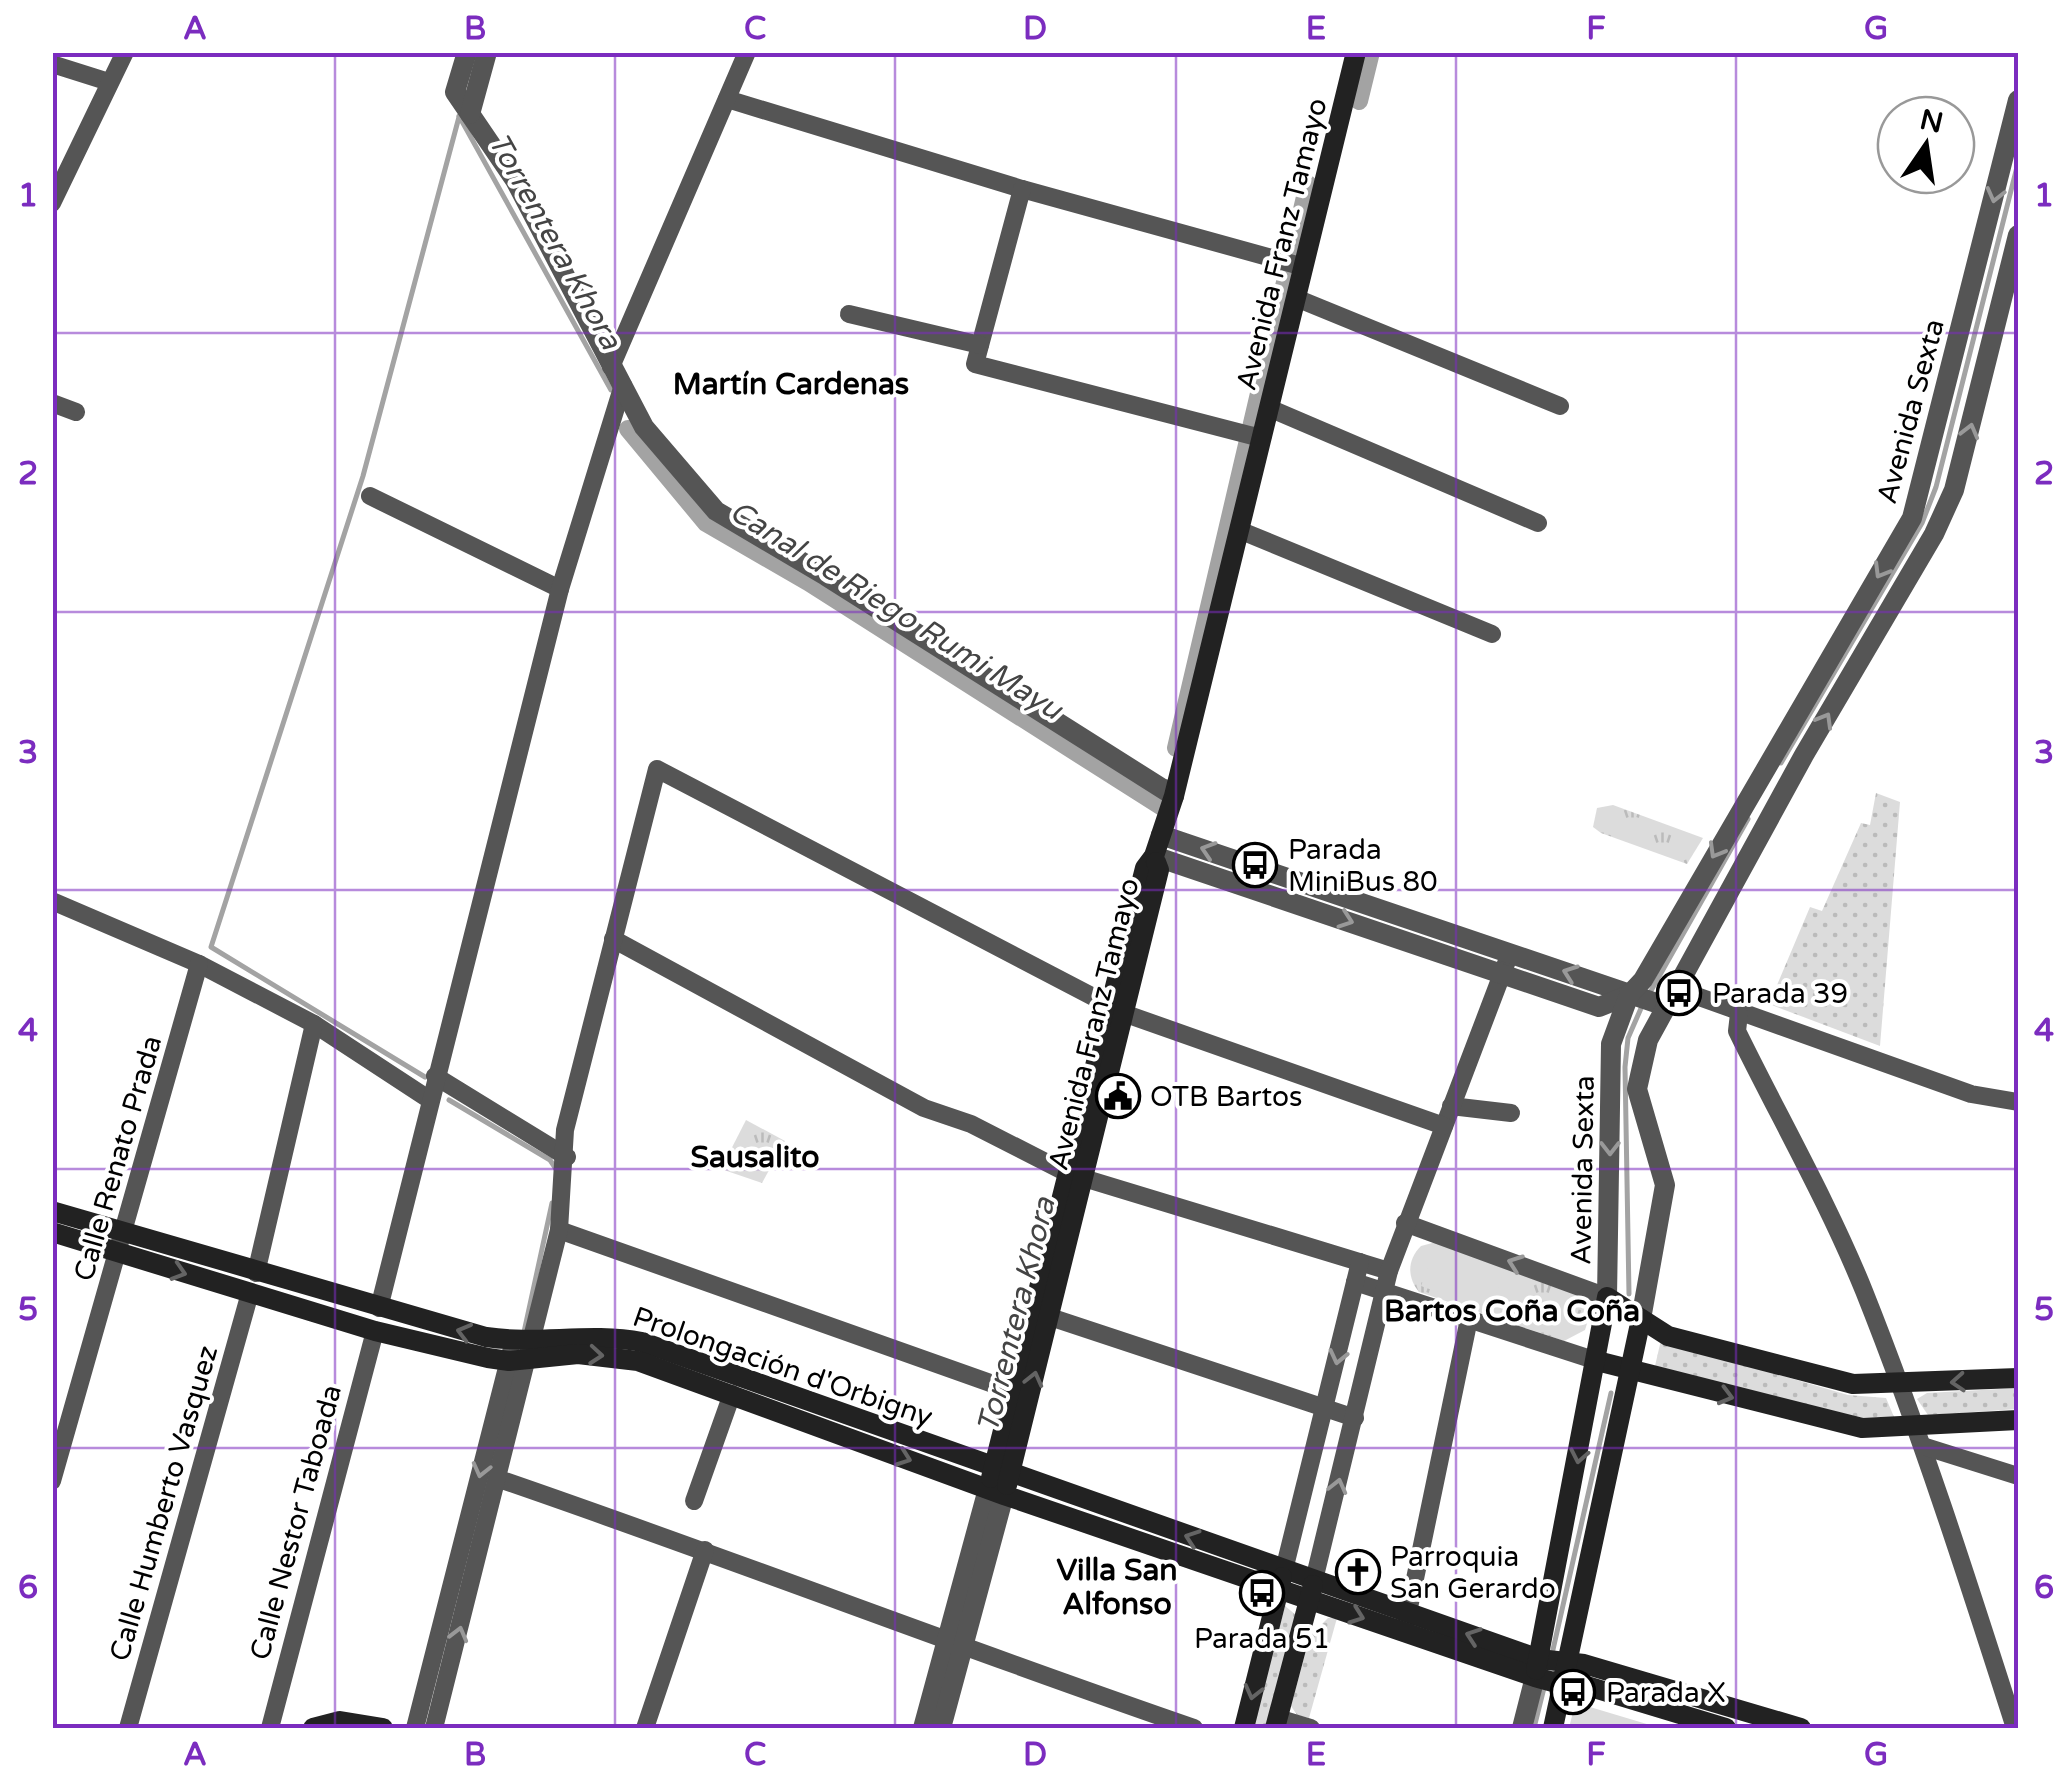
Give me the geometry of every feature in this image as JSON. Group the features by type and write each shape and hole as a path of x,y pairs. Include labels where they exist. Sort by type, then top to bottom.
{"main road":[{"name":"Avenida Franz Tamayo","path":"999,1481 1010,1390 1075,1176 1158,870 1154,856 1174,796 1356,52"},
{"name":"Avenida Franz Tamayo","path":"999,1481 1050,1317 1075,1176"},
{"name":"Prolongación d'Orbigny","path":"52,1210 121,1244"},
{"name":"Prolongación d'Orbigny","path":"52,1232 121,1244 253,1283 375,1331 521,1350 618,1357 999,1481 1549,1670"},
{"name":"Prolongación d'Orbigny","path":"253,1283 379,1308 521,1350 591,1335 642,1342 999,1481"},
{"name":"Avenida Sexta","path":"1553,1728 1549,1670 1615,1365 1623,1305"},
{"name":"Avenida Sexta","path":"1549,1670 1615,1365 1623,1305"},
{"path":"1623,1305 1668,1336 1854,1384 1897,1386 2018,1378"},
{"path":"1615,1365 1862,1428 2018,1420"},
{"path":"1244,1728 1281,1579"},
{"path":"1277,1723 1312,1589"},
{"path":"1549,1670 1726,1728"},
{"path":"1549,1670 1801,1728"},
{"path":"312,1728 340,1721 383,1728"}],"street":[{"path":"52,203 125,52"},
{"path":"467,52 455,92 515,180 644,426 716,511 1174,796"},
{"path":"470,114 486,52"},
{"path":"611,367 747,52"},
{"path":"52,64 109,82"},
{"path":"727,100 1022,189 1304,266"},
{"name":"Avenida Sexta","path":"1623,1305 1611,1044 1651,998 1912,518 2018,100"},
{"path":"1022,189 974,364 1253,436 1263,435"},
{"name":"Avenida Sexta","path":"1623,1305 1665,1186 1637,1089 1648,1040 1651,998 1643,980 1776,769 1934,534 1954,490 2018,235"},
{"path":"1296,298 1560,406"},
{"path":"849,314 980,345"},
{"path":"379,1308 431,1114 435,1076 560,589 623,386"},
{"path":"52,403 76,412"},
{"path":"1269,408 1538,523"},
{"path":"370,496 560,589"},
{"path":"1240,530 1492,634"},
{"path":"415,1728 521,1350 559,1230 566,1130 657,769 1119,1010 1444,1126"},
{"path":"1161,835 1651,998 1739,1014 1971,1094 2018,1102"},
{"path":"1154,856 1599,1007 1651,998"},
{"path":"52,901 200,964 314,1024 430,1100"},
{"path":"613,939 924,1108 971,1124 1075,1176 1390,1271"},
{"path":"1312,1589 1384,1290 1405,1224 1511,951"},
{"name":"Calle Renato Prada","path":"52,1481 200,964"},
{"path":"1739,1014 1737,1031 1863,1289 1897,1386 1926,1447 2015,1728"},
{"name":"Calle Humberto Vasquez","path":"128,1728 253,1283 314,1024"},
{"path":"435,1076 566,1158"},
{"path":"1452,1106 1511,1113"},
{"path":"1405,1224 1623,1305"},
{"path":"559,1230 1010,1390"},
{"path":"1281,1579 1360,1262"},
{"path":"1355,1282 1615,1365"},
{"path":"1050,1317 1356,1418"},
{"path":"1406,1623 1469,1320"},
{"name":"Calle Nestor Taboada","path":"270,1728 375,1331"},
{"path":"434,1728 499,1478 521,1350"},
{"path":"694,1500 732,1394"},
{"path":"1926,1447 2018,1476"},
{"path":"499,1478 705,1550 955,1646 1194,1728"},
{"name":"Avenida Franz Tamayo","path":"924,1728 955,1646 999,1481"},
{"path":"645,1728 705,1550"},
{"name":"Avenida Franz Tamayo","path":"942,1728 955,1646"},
{"name":"Avenida Sexta","path":"1522,1728 1549,1670"},
{"path":"1277,1723 1310,1728"}],"green space":[{"path":"1876,793 1900,802 1880,1046 1769,1004 1810,907 1822,911 1861,823 1870,825"},
{"path":"1613,805 1703,838 1687,864 1601,833 1593,827 1597,808"},
{"path":"746,1120 785,1141 762,1183 721,1169"},
{"path":"1436,1242 1580,1295 1590,1314 1585,1330 1564,1341 1419,1292 1411,1275 1411,1263 1421,1246"},
{"path":"1435,1247 1504,1271 1490,1311 1421,1286"},
{"path":"1661,1340 1848,1395 1886,1398 1894,1417 1845,1418 1655,1366"},
{"path":"2018,1388 2018,1409 1928,1415 1917,1399 1927,1393"},
{"path":"1285,1606 1296,1615 1267,1728 1252,1728"},
{"path":"1328,1618 1337,1618 1309,1718 1297,1715 1291,1706 1310,1636"},
{"path":"1580,1704 1660,1728 1569,1728 1574,1708"}],"waterway":[{"path":"1359,101 1371,52"},
{"name":"Torrentera Khora","path":"459,116 611,390"},
{"path":"425,1077 211,947 363,476 459,117"},
{"path":"1781,763 1922,523 1936,487 2018,163"},
{"path":"1176,748 1308,184"},
{"name":"Canal de Riego Rumi Mayu","path":"628,429 706,523 808,582 1162,807 1166,788"},
{"path":"1648,996 1748,819"},
{"path":"1629,1294 1625,1067 1628,1038 1642,1006"},
{"path":"449,1100 550,1160 556,1169"},
{"path":"524,1332 552,1203"},
{"path":"1552,1654 1611,1393"},
{"path":"1534,1728 1545,1684"}],"place":[{"name":"Parada MiniBus 80","path":"1255,865"},
{"name":"Parada 39","path":"1679,993"},
{"name":"OTB Bartos","path":"1118,1096"},
{"name":"Parroquia San Gerardo","path":"1358,1572"},
{"name":"Parada 51","path":"1262,1593"},
{"name":"Parada X","path":"1573,1692"}],"district":[{"name":"Martín Cardenas","path":"791,384"},
{"name":"Sausalito","path":"755,1157"},
{"name":"Bartos Coña Coña","path":"1512,1311"},
{"name":"Villa San Alfonso","path":"1117,1587"}]}
